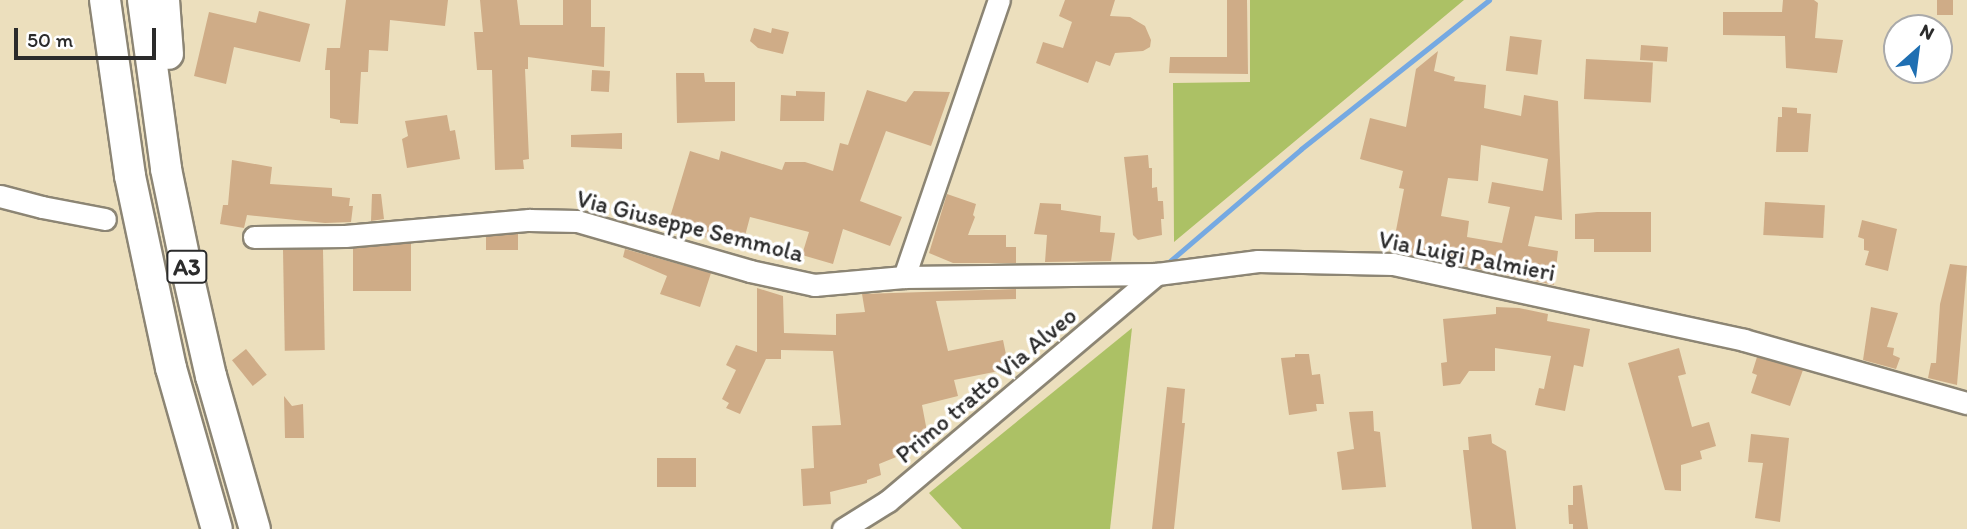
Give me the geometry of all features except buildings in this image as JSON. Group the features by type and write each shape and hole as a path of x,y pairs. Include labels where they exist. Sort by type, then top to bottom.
{"highway":[{"name":"A3","path":"106,0 130,176 172,368 217,529"},
{"name":"A3","path":"143,0 166,169 211,376 256,529"},
{"path":"164,0 172,111 166,169"}],"street":[{"path":"904,277 999,0"},
{"path":"0,196 42,208 105,219"},
{"name":"Via Giuseppe Semmola","path":"254,237 345,236 529,220 577,221 750,271 814,285 904,277"},
{"name":"Via Luigi Palmieri","path":"904,277 1157,274 1258,261 1393,264 1765,345 1967,403"},
{"name":"Primo tratto Via Alveo","path":"843,529 888,501 1157,274"}],"green space":[{"path":"1250,0 1464,0 1174,242 1173,83 1250,82"},
{"path":"1132,328 1110,529 962,529 929,493"}],"waterway":[{"path":"1170,261 1301,149 1489,0"}]}
